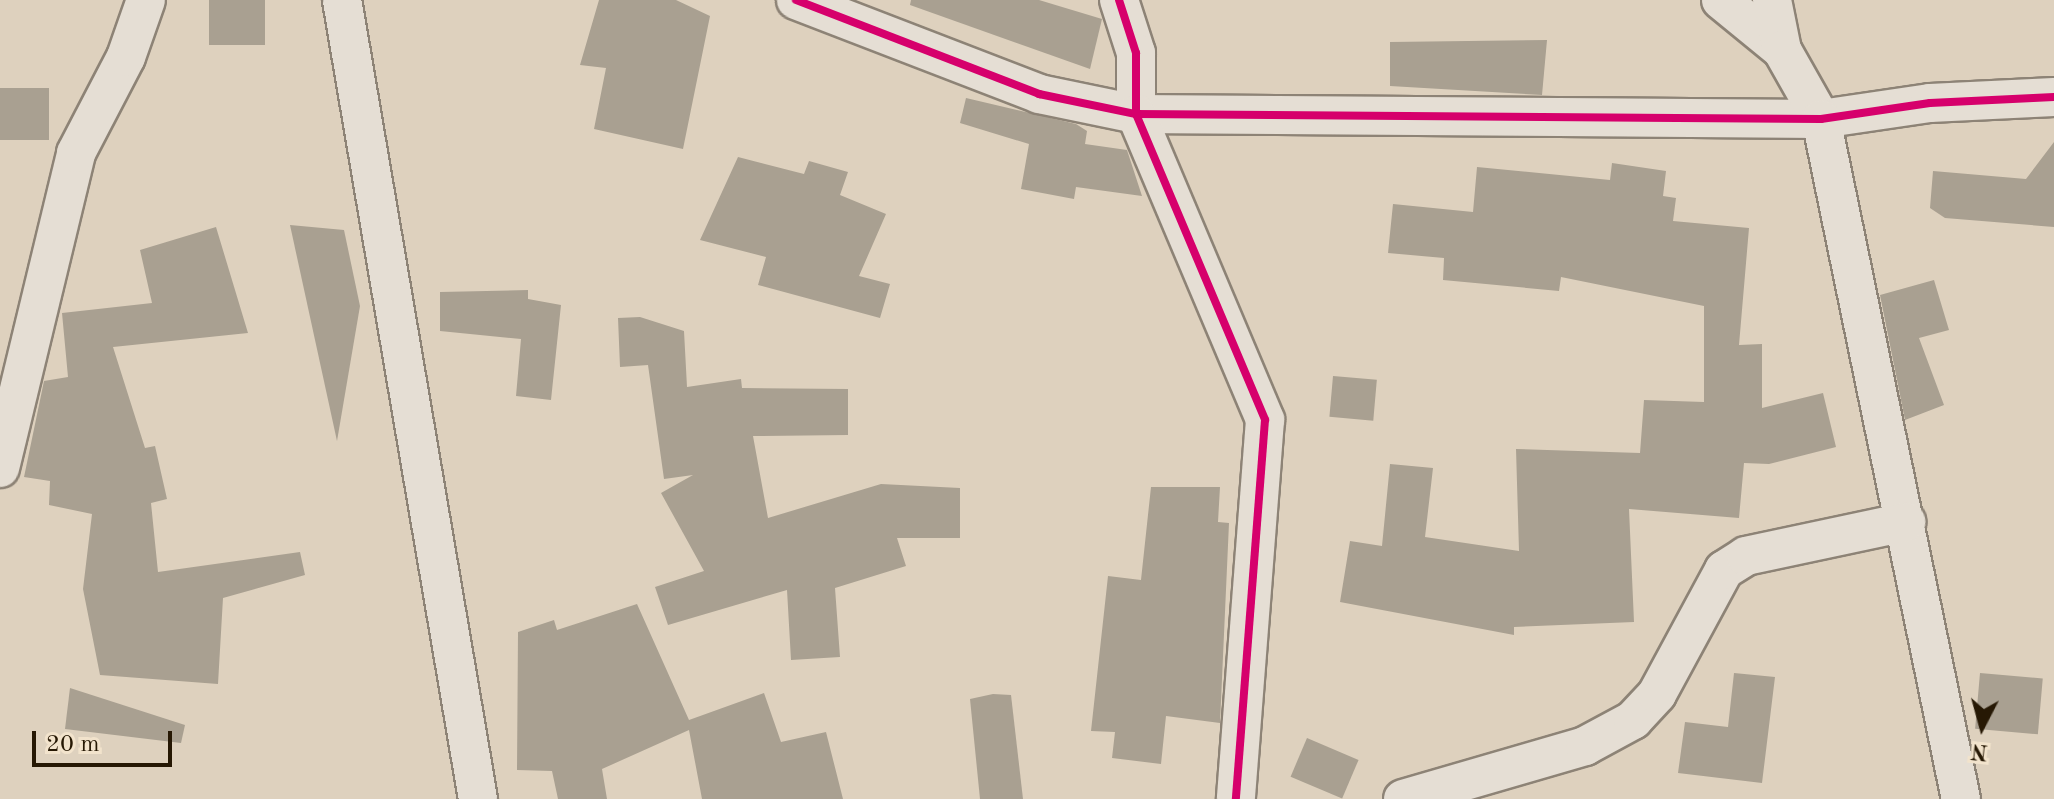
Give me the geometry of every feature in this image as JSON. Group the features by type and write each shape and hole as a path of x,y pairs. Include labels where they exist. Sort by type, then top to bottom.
{"street":[{"path":"0,468 76,153 126,57 146,0"},
{"path":"342,0 478,799"},
{"path":"796,0 1039,94 1136,114 1821,119 1930,103 2054,97"},
{"path":"1119,0 1136,53 1136,114 1265,420 1236,799"},
{"path":"1721,0 1782,50"},
{"path":"1772,0 1782,50 1821,119 1961,799"},
{"path":"1403,799 1585,746 1633,720 1657,694 1724,570 1746,556 1906,522"}],"building":[{"path":"209,0 265,0 265,45 209,45"},
{"path":"599,0 676,0 710,16 683,149 594,129 606,68 580,65"},
{"path":"911,0 1039,0 1102,19 1090,69 910,5"},
{"path":"1547,40 1542,95 1390,86 1390,42"},
{"path":"0,88 49,88 49,140 0,140"},
{"path":"966,98 1076,124 1087,131 1085,144 1127,150 1142,196 1076,187 1074,199 1021,189 1029,144 960,123"},
{"path":"2054,142 2054,227 1945,218 1930,208 1933,171 2026,179"},
{"path":"738,157 804,174 809,161 848,172 840,195 886,214 859,276 890,284 880,318 758,285 766,257 700,240"},
{"path":"1612,163 1666,171 1663,196 1676,198 1673,221 1749,228 1739,345 1762,344 1762,408 1823,393 1836,447 1769,464 1744,463 1739,518 1629,509 1634,622 1514,627 1514,635 1340,602 1350,541 1382,546 1390,464 1433,468 1425,537 1519,551 1516,449 1640,453 1644,400 1704,402 1704,306 1561,277 1559,291 1443,280 1444,258 1388,253 1393,204 1473,212 1477,167 1610,180"},
{"path":"290,225 344,230 360,306 337,441"},
{"path":"216,227 248,333 113,347 145,448 155,446 167,499 151,503 158,572 300,552 305,575 223,598 218,684 100,675 83,589 92,514 49,505 50,481 24,477 44,381 68,377 62,313 152,303 140,250"},
{"path":"1934,280 1949,330 1919,338 1944,405 1905,420 1880,295"},
{"path":"528,290 528,299 561,305 551,400 516,396 521,339 440,331 440,292"},
{"path":"640,317 684,331 687,387 741,379 742,388 848,389 848,435 753,436 768,518 881,484 960,488 960,538 897,538 906,566 835,588 840,657 791,660 787,590 668,625 655,587 704,571 661,493 693,475 664,479 648,365 620,367 618,318"},
{"path":"1333,376 1377,380 1373,421 1329,417"},
{"path":"1151,487 1220,487 1218,522 1229,523 1220,723 1166,716 1161,764 1112,758 1115,732 1091,731 1108,576 1141,580"},
{"path":"637,604 689,720 764,693 781,742 826,732 843,799 702,799 689,730 602,769 607,799 558,799 552,771 517,770 518,632 554,620 557,630"},
{"path":"1734,673 1775,677 1762,783 1678,773 1685,722 1728,727"},
{"path":"1980,673 2043,678 2038,734 1975,729"},
{"path":"70,688 185,725 181,743 65,729"},
{"path":"993,694 1011,695 1023,799 980,799 970,699"},
{"path":"1307,738 1359,760 1342,799 1291,777"}],"cycle path":[{"path":"796,0 1039,94 1136,114 1821,119 1930,103 2054,97"},
{"path":"1119,0 1136,53 1136,114 1265,420 1236,799"}]}
